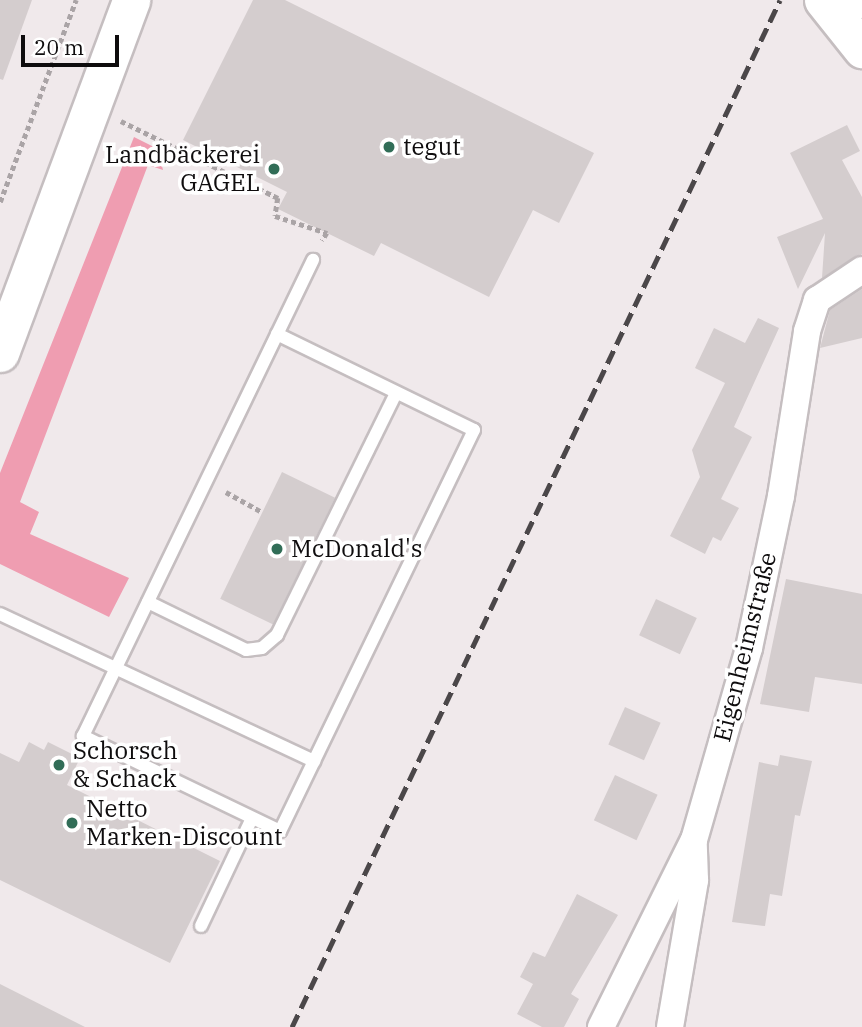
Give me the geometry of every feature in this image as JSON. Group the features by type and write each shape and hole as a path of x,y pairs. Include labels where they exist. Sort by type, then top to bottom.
{"street":[{"path":"0,353 127,3"},
{"path":"842,7 862,49"},
{"name":"Eigenheimstraße","path":"601,1027 694,840 754,622 807,331 817,300 862,270"},
{"path":"670,1027 695,880 694,840"}],"lane":[{"path":"277,334 474,430 280,831 83,736 206,482 277,334 313,260"},
{"path":"148,602 246,650 262,648 278,635 396,393"},
{"path":"0,614 314,761"},
{"path":"201,926 252,818"}],"path":[{"path":"0,202 76,0"},
{"path":"91,107 278,198 275,216 327,233"},
{"path":"206,482 262,512"}],"shaded area":[{"path":"134,137 158,149 163,170 148,165 20,502 39,512 30,534 129,578 109,617 0,564 0,473"}],"building":[{"path":"0,0 32,0 3,80 0,79"},
{"name":"tegut","path":"253,0 285,0 594,153 559,223 533,210 489,297 381,243 374,256 278,209 287,192 183,140"},
{"path":"847,125 860,151 842,160 862,197 862,254 822,278 825,233 798,289 777,237 823,219 790,153"},
{"path":"862,289 862,338 820,348 830,310"},
{"path":"758,318 779,328 734,427 752,437 721,499 739,508 721,541 713,537 705,554 670,536 700,477 692,450 725,383 695,368 714,328 745,343"},
{"name":"McDonald's","path":"282,472 335,498 273,625 220,599"},
{"path":"786,579 862,594 862,684 815,677 809,712 760,704"},
{"path":"656,599 697,618 680,654 639,635"},
{"path":"625,707 661,723 644,760 608,744"},
{"name":"Netto Marken-Discount","path":"29,742 44,750 48,742 80,758 67,785 220,861 170,963 0,880 0,753 19,762"},
{"path":"780,755 812,761 800,816 795,815 782,896 770,894 765,926 732,922 759,762 778,766"},
{"path":"615,775 658,795 636,840 594,820"},
{"path":"577,894 618,915 571,994 579,999 564,1027 542,1027 517,1014 533,984 520,977 533,952 545,957"},
{"path":"0,984 85,1027 0,1027"}],"railway":[{"path":"292,1027 780,0"}],"place":[{"name":"tegut","path":"389,147"},
{"name":"Landbäckerei GAGEL","path":"274,169"},
{"name":"McDonald's","path":"277,549"},
{"name":"Schorsch & Schack","path":"59,765"},
{"name":"Netto Marken-Discount","path":"72,823"}]}
